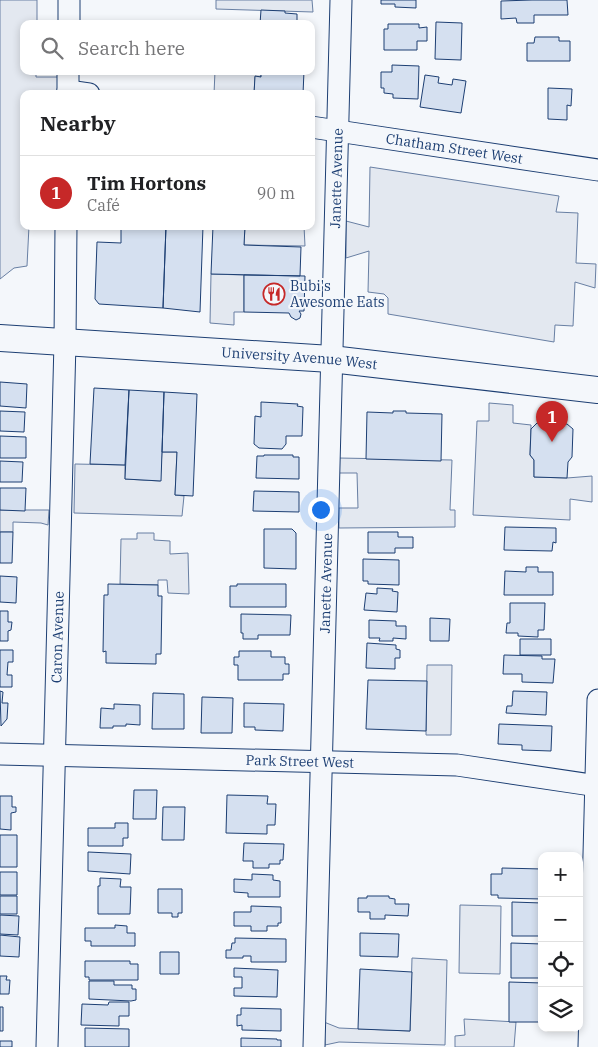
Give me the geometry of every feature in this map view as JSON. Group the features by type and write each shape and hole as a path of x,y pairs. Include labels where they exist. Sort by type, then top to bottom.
{"main road":[{"name":"University Avenue West","path":"0,338 332,359 598,390"}],"street":[{"path":"69,0 69,20"},
{"name":"Janette Avenue","path":"314,1047 341,0"},
{"path":"68,85 80,90"},
{"name":"Chatham Street West","path":"315,128 598,170"},
{"name":"Caron Avenue","path":"47,1047 65,342 66,230"},
{"path":"589,1047 598,700"},
{"name":"Park Street West","path":"0,754 457,765 597,786"}],"shaded area":[{"path":"0,0 37,0 37,20 20,20 20,75 59,77 58,90 20,90 20,230 29,230 27,266 14,268 0,279"},
{"path":"216,0 312,0 313,12 216,9"},
{"path":"215,75 261,75 261,77 255,77 254,90 214,90"},
{"path":"370,167 559,196 556,212 578,213 576,263 596,264 595,288 575,282 573,326 555,325 554,342 388,314 388,298 384,294 368,292 369,251 346,258 346,221 369,227"},
{"path":"245,230 304,230 305,246 244,245"},
{"path":"211,274 244,275 244,312 234,312 234,325 210,323"},
{"path":"489,403 513,405 513,423 531,425 530,455 534,460 534,477 567,478 592,476 592,502 570,499 570,520 473,515 477,421 489,421"},
{"path":"162,452 177,452 175,495 184,496 182,516 74,513 75,464 125,465 125,479 160,481"},
{"path":"338,458 452,460 450,510 455,510 455,527 339,528 339,508 358,508 357,473 337,473"},
{"path":"0,510 49,510 48,525 13,522 13,532 0,532"},
{"path":"137,533 154,533 154,540 170,541 170,554 188,553 189,594 168,593 167,580 158,580 158,585 120,584 121,539 137,539"},
{"path":"427,665 452,665 451,735 426,735"},
{"path":"460,905 501,906 500,974 459,973"},
{"path":"412,958 447,960 445,1045 339,1042 325,1045 324,1022 339,1028 410,1031"},
{"path":"464,1019 516,1022 514,1047 455,1047 455,1036 465,1035"}],"building":[{"path":"381,0 416,0 416,8 395,7 395,4 381,4"},
{"path":"567,0 568,15 534,15 534,23 517,23 516,18 501,19 501,1"},
{"path":"261,10 285,11 285,13 297,14 297,20 260,20"},
{"path":"436,22 462,23 461,60 435,59"},
{"path":"388,24 419,24 419,28 427,27 427,41 417,41 417,50 384,50 384,29 388,29"},
{"path":"535,37 559,37 559,41 570,41 570,61 527,61 527,43 534,43"},
{"path":"392,65 419,66 418,99 393,98 393,94 384,93 384,88 381,88 381,72 392,72"},
{"path":"261,75 304,75 303,90 254,90 255,76 261,77"},
{"path":"425,75 439,77 438,83 452,85 453,79 466,81 461,113 420,107"},
{"path":"548,88 572,89 571,106 567,105 567,120 548,119"},
{"path":"121,230 166,230 163,308 99,304 95,299 97,242 121,243"},
{"path":"166,230 203,230 200,312 163,308"},
{"path":"213,230 245,230 244,245 301,247 300,276 211,274"},
{"name":"Bubi's Awesome Eats","path":"244,275 305,276 304,311 299,311 301,314 300,318 296,320 289,313 244,312"},
{"path":"0,382 27,384 26,408 0,406"},
{"path":"94,388 129,390 125,465 90,464"},
{"path":"129,390 164,392 161,481 125,479"},
{"path":"164,392 197,394 193,496 175,495 177,452 162,452"},
{"path":"261,402 298,404 297,406 303,407 302,436 286,436 286,444 282,449 259,448 254,444 255,416 261,417"},
{"path":"0,411 25,412 24,432 0,431"},
{"path":"393,411 442,414 441,461 366,459 367,412 393,413"},
{"path":"537,423 567,424 573,429 572,457 568,462 567,478 534,477 534,460 530,455 531,429"},
{"path":"0,436 26,437 26,458 0,458"},
{"path":"293,455 293,457 299,457 299,479 256,478 257,456"},
{"path":"0,461 23,462 22,482 0,482"},
{"path":"0,488 26,488 25,511 0,510"},
{"path":"254,491 299,492 299,512 253,511"},
{"path":"505,527 556,528 556,543 553,542 552,551 504,550"},
{"path":"264,529 292,529 296,533 296,569 264,568"},
{"path":"0,532 13,532 12,563 0,563"},
{"path":"368,532 398,532 398,537 413,537 413,548 395,548 395,553 368,553"},
{"path":"363,559 399,560 399,585 368,584 368,581 363,581"},
{"path":"526,567 538,567 538,572 553,572 553,595 504,595 505,571 526,572"},
{"path":"0,576 17,577 16,603 0,602"},
{"path":"108,584 158,585 158,596 162,596 161,654 156,654 156,664 106,663 106,651 103,652 104,595 108,595"},
{"path":"237,584 286,584 286,607 230,607 230,586 237,586"},
{"path":"377,588 393,589 392,591 398,592 397,612 364,610 366,593 377,594"},
{"path":"510,603 545,603 544,630 538,630 538,637 506,633 507,623 510,623"},
{"path":"0,611 8,611 8,622 12,622 11,630 8,631 8,641 0,641"},
{"path":"241,614 291,615 290,635 258,635 258,639 243,639 243,633 241,633"},
{"path":"430,618 450,619 449,641 430,641"},
{"path":"369,620 396,621 396,626 406,626 406,639 393,638 393,641 379,641 380,638 369,638"},
{"path":"520,639 551,639 551,655 520,655"},
{"path":"367,643 396,645 396,649 400,650 400,658 395,658 395,669 366,668"},
{"path":"0,650 13,650 13,662 8,662 7,675 12,675 12,687 0,687"},
{"path":"239,651 271,651 271,657 285,657 285,664 289,664 289,674 283,674 283,680 238,680 238,665 234,665 234,657 239,657"},
{"path":"504,655 542,656 542,659 555,659 553,683 522,682 522,674 503,674"},
{"path":"368,680 427,681 426,731 366,729"},
{"path":"0,691 3,692 2,703 8,703 7,719 1,726"},
{"path":"513,691 547,692 546,715 506,713 507,706 512,706"},
{"path":"153,693 184,694 184,729 152,729"},
{"path":"202,697 233,698 232,733 201,733"},
{"path":"244,703 284,704 283,731 255,730 255,727 244,727"},
{"path":"114,704 140,705 140,725 126,724 126,726 113,726 113,728 100,728 101,708 114,709"},
{"path":"499,724 552,726 551,751 522,750 522,745 498,744"},
{"path":"134,790 157,790 156,819 133,819"},
{"path":"227,795 268,796 267,804 276,804 275,825 267,825 267,834 226,833"},
{"path":"0,796 12,796 12,807 16,807 16,812 11,813 11,830 0,829"},
{"path":"163,807 185,807 184,840 162,840"},
{"path":"115,823 128,823 128,838 123,838 123,846 88,846 88,828 115,828"},
{"path":"0,835 17,835 17,867 0,867"},
{"path":"244,843 284,844 283,860 280,860 280,864 269,864 269,868 253,868 253,861 243,861"},
{"path":"88,852 131,854 130,874 88,871"},
{"path":"502,868 538,869 538,899 498,898 498,895 491,895 491,874 502,874"},
{"path":"0,872 17,872 17,895 0,895"},
{"path":"252,874 273,875 273,880 280,881 280,897 248,897 248,893 234,892 234,879 252,880"},
{"path":"100,878 121,879 120,887 131,887 130,914 98,914 98,886 100,886"},
{"path":"158,889 182,889 182,913 178,913 178,917 172,917 172,913 158,913"},
{"path":"0,896 17,896 17,914 0,914"},
{"path":"367,896 389,896 389,898 395,899 395,904 409,904 408,916 385,915 385,919 370,919 370,912 358,912 358,898 367,898"},
{"path":"512,902 538,903 538,936 512,936"},
{"path":"251,906 281,907 281,923 278,923 278,926 267,926 267,931 251,931 251,926 234,926 234,912 251,912"},
{"path":"0,915 19,916 18,935 0,934"},
{"path":"115,925 127,926 127,933 135,933 135,946 91,946 91,941 85,941 85,928 115,928"},
{"path":"360,933 399,934 398,957 360,956"},
{"path":"0,935 20,937 19,957 0,956"},
{"path":"235,938 286,939 286,962 251,962 251,956 226,958 226,950 231,950 232,943 235,943"},
{"path":"511,943 538,944 538,978 511,978"},
{"path":"160,952 179,952 179,974 160,974"},
{"path":"85,961 130,961 130,964 138,964 138,980 89,980 89,977 85,977"},
{"path":"234,968 278,970 277,997 234,996 234,988 242,988 242,977 234,977"},
{"path":"360,969 412,972 410,1031 358,1029"},
{"path":"0,976 7,976 6,980 10,980 9,994 0,994"},
{"path":"89,981 114,981 114,985 132,985 132,989 136,989 136,1000 89,999"},
{"path":"509,982 538,983 538,1022 509,1022"},
{"path":"109,1002 129,1002 129,1016 119,1016 119,1026 81,1025 82,1004 108,1005"},
{"path":"0,1007 3,1007 3,1031 0,1031"},
{"path":"241,1008 281,1009 281,1031 242,1030 242,1025 237,1026 237,1015 241,1015"},
{"path":"85,1028 129,1029 129,1047 85,1047"},
{"path":"241,1038 277,1039 281,1040 281,1047 241,1047"},
{"path":"0,1041 12,1041 12,1047 0,1047"}],"place":[{"name":"Bubi's Awesome Eats","path":"274,294"},
{"name":"Tim Hortons","path":"552,442"}]}
